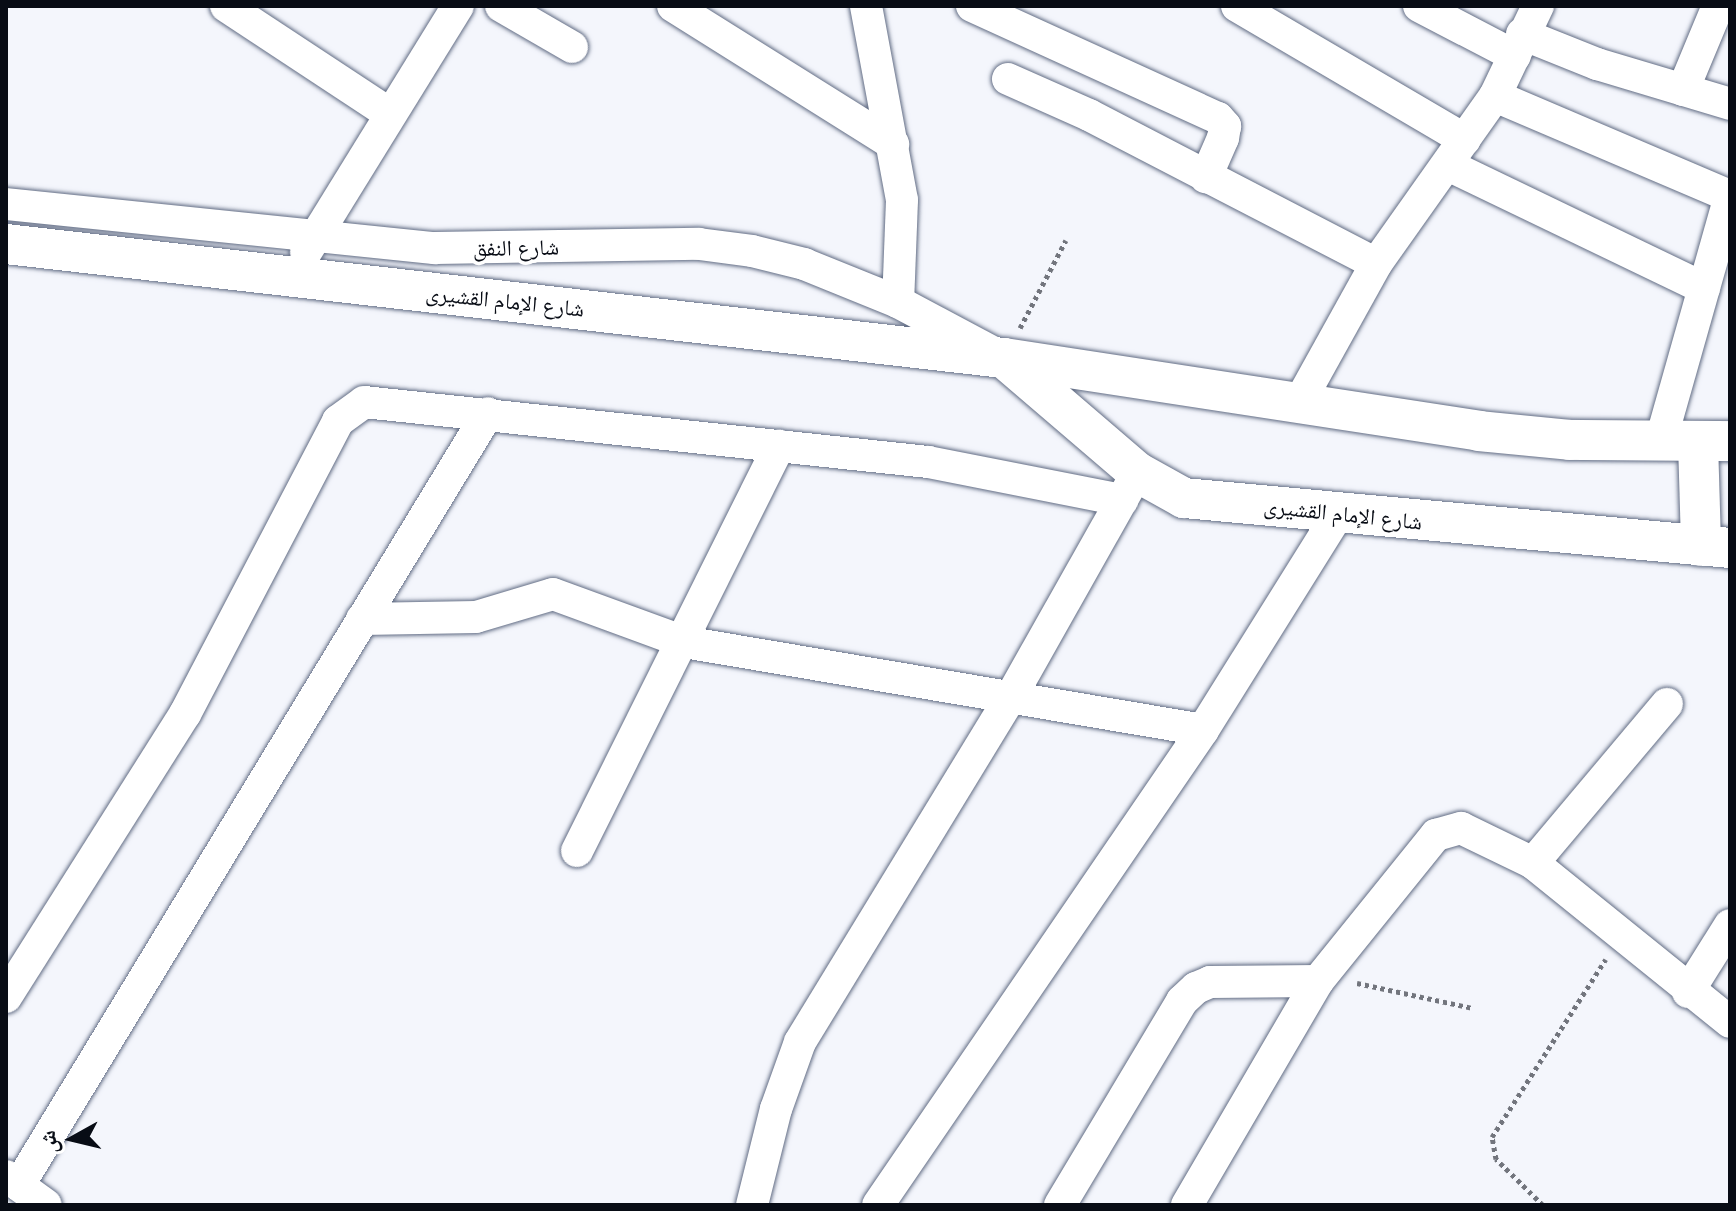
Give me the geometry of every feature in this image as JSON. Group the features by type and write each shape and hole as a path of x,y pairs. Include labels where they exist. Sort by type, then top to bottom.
{"street":[{"path":"226,6 390,114"},
{"path":"292,277 458,6"},
{"path":"501,6 572,47"},
{"path":"673,6 893,144"},
{"path":"866,6 902,200 898,302"},
{"path":"972,6 1218,118 1225,126 1223,138 1206,177"},
{"path":"1237,6 1456,152 1704,288"},
{"path":"1419,6 1519,45 1730,104"},
{"path":"1299,403 1376,264 1495,96 1538,6"},
{"path":"1683,90 1718,6"},
{"path":"1008,79 1376,264"},
{"path":"1495,96 1730,196 1704,288 1696,442 1716,547"},
{"name":"شارع النفق","path":"6,204 495,250 699,244 804,264 898,302 1004,358"},
{"name":"شارع الإمام القشيرى","path":"6,244 1004,358 1479,431 1696,442"},
{"name":"شارع الإمام القشيرى","path":"1004,358 1130,486 1184,498 1716,547"},
{"path":"6,997 185,714 338,421 364,402 488,413 1130,486 1012,695 800,1042 776,1109 752,1205"},
{"path":"46,1205 12,1181 488,413"},
{"path":"577,851 684,642 779,445"},
{"path":"878,1205 1203,730 1338,514"},
{"path":"362,619 476,617 553,594 684,642 1012,695 1203,730"},
{"path":"1533,863 1667,704"},
{"path":"1187,1205 1318,981 1436,835 1461,828 1533,863 1688,992 1730,1022"},
{"path":"1688,992 1730,925"},
{"path":"1060,1205 1182,1001 1196,988 1210,982 1318,981"}],"path":[{"path":"1004,358 1066,240"},
{"path":"1543,1205 1496,1159 1492,1137 1622,934"},
{"path":"1318,981 1376,984 1473,1008"}]}
